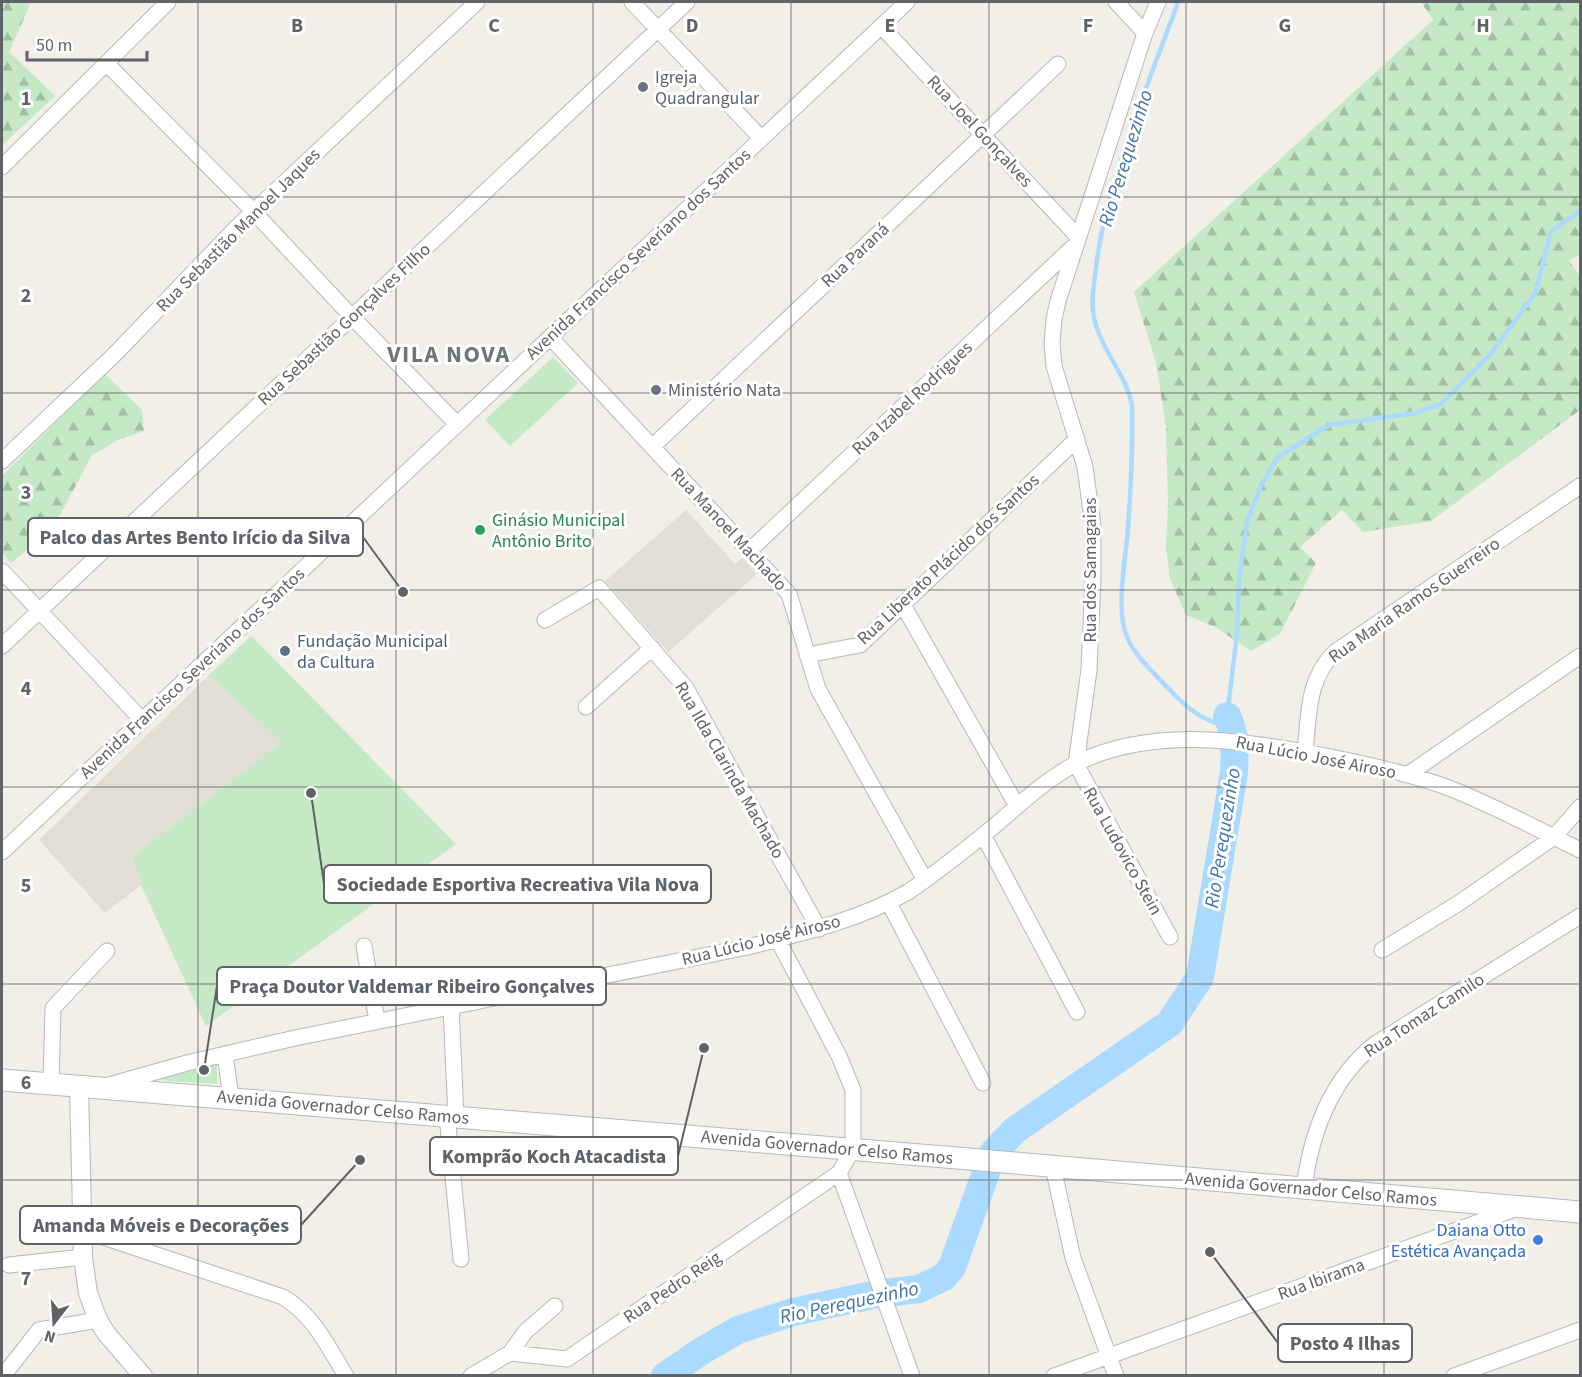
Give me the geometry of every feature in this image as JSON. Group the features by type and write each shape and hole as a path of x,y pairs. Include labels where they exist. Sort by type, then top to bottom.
{"main road":[{"name":"Avenida Governador Celso Ramos","path":"2,1080 853,1149 1581,1212"}],"street":[{"path":"2,167 168,2"},
{"name":"Rua Sebastião Manoel Jaques","path":"2,461 115,354 254,212 477,2"},
{"path":"632,2 761,138"},
{"name":"Rua Sebastião Gonçalves Filho","path":"2,646 687,2"},
{"name":"Avenida Francisco Severiano dos Santos","path":"2,852 907,2"},
{"path":"1116,2 1145,33"},
{"name":"Rua dos Samagaias","path":"1076,764 1089,670 1093,577 1090,494 1085,467 1057,376 1052,344 1058,301 1145,33 1158,2"},
{"name":"Rua Joel Gonçalves","path":"881,26 983,135 1077,241"},
{"path":"106,64 254,212 352,317 457,424"},
{"name":"Rua Paraná","path":"652,447 1059,64"},
{"name":"Rua Izabel Rodrigues","path":"749,551 1077,241"},
{"name":"Rua Manoel Machado","path":"550,337 789,594 818,689 925,880"},
{"name":"Rua Liberato Plácido dos Santos","path":"807,655 860,645 1077,439"},
{"name":"Rua Maria Ramos Guerreiro","path":"1305,752 1316,677 1330,657 1581,486"},
{"path":"2,571 142,720"},
{"name":"Rua Ilda Clarinda Machado","path":"545,620 599,588 686,688 819,928"},
{"path":"903,605 1017,806"},
{"path":"586,707 652,648"},
{"path":"1407,775 1581,656"},
{"name":"Rua Lúcio José Airoso","path":"100,1088 225,1054 778,940 819,928 889,903 925,880 1017,806 1076,764 1098,754 1141,744 1221,740 1248,743 1305,752 1407,775 1474,798 1581,850"},
{"name":"Rua Ludovico Stein","path":"1076,764 1170,937"},
{"path":"1383,950 1452,907 1554,837 1581,807"},
{"path":"982,835 1077,1012"},
{"path":"889,903 983,1083"},
{"name":"Rua Tomaz Camilo","path":"1304,1188 1322,1115 1346,1072 1359,1057 1375,1044 1581,916"},
{"path":"778,940 847,1073 853,1090 853,1149"},
{"path":"364,946 377,1021"},
{"path":"51,1084 53,1008 107,951"},
{"path":"451,1006 452,1116 461,1259"},
{"path":"225,1054 231,1098"},
{"path":"79,1086 82,1257 88,1293 98,1320 115,1346 143,1376"},
{"name":"Rua Pedro Reig","path":"510,1353 567,1359 838,1173 853,1149"},
{"path":"1053,1167 1073,1258 1116,1376"},
{"path":"838,1173 912,1376"},
{"name":"Rua Ibirama","path":"1054,1376 1521,1207"},
{"path":"82,1230 283,1297 305,1312 346,1376"},
{"path":"9,1265 82,1257"},
{"path":"471,1376 510,1353 532,1325 555,1306"},
{"path":"3,1376 39,1330 98,1320"},
{"path":"1454,1376 1581,1330"}],"shaded area":[{"path":"686,510 735,564 742,558 757,574 668,652 605,581"},
{"path":"209,675 282,742 132,857 141,885 105,913 39,840"}],"green space":[{"path":"2,2 31,2 9,52 55,96 2,145"},
{"path":"1421,2 1580,2 1580,255 1569,260 1580,277 1580,410 1431,521 1363,532 1342,510 1300,547 1316,563 1280,634 1251,651 1215,627 1186,615 1170,579 1166,546 1168,503 1166,427 1156,363 1134,292 1433,20"},
{"path":"553,357 578,383 510,446 485,420"},
{"path":"105,374 142,410 144,431 118,440 92,455 53,528 11,563 2,553 2,476"},
{"path":"251,636 456,844 206,1026 141,885 132,857 282,742 209,675"},
{"path":"217,1064 217,1084 168,1081 159,1078"}],"waterway":[{"name":"Rio Perequezinho","path":"1178,2 1119,166 1102,233 1096,267 1093,309 1103,343 1125,384 1132,405 1130,497 1122,583 1122,612 1127,637 1145,664 1184,704 1202,717 1217,723 1227,716 1237,634 1239,581 1247,522 1261,486 1278,457 1329,425 1415,413 1441,404 1492,352 1535,294 1551,231 1580,211"},
{"name":"Rio Perequezinho","path":"665,1376 738,1330 793,1312 877,1294 919,1289 944,1277 952,1267 993,1153 1015,1130 1170,1023 1200,977 1234,772 1235,750 1227,716"}],"place":[{"name":"Igreja Quadrangular","path":"643,87"},
{"name":"Ministério Nata","path":"656,390"},
{"name":"Ginásio Municipal Antônio Brito","path":"480,530"},
{"name":"Palco das Artes Bento Irício da Silva","path":"403,592"},
{"name":"Fundação Municipal da Cultura","path":"285,651"},
{"name":"Sociedade Esportiva Recreativa Vila Nova","path":"311,793"},
{"name":"Komprão Koch Atacadista","path":"704,1048"},
{"name":"Praça Doutor Valdemar Ribeiro Gonçalves","path":"204,1070"},
{"name":"Amanda Móveis e Decorações","path":"360,1160"},
{"name":"Daiana Otto Estética Avançada","path":"1538,1240"},
{"name":"Posto 4 Ilhas","path":"1210,1252"}],"district":[{"name":"VILA NOVA","path":"449,354"}]}
